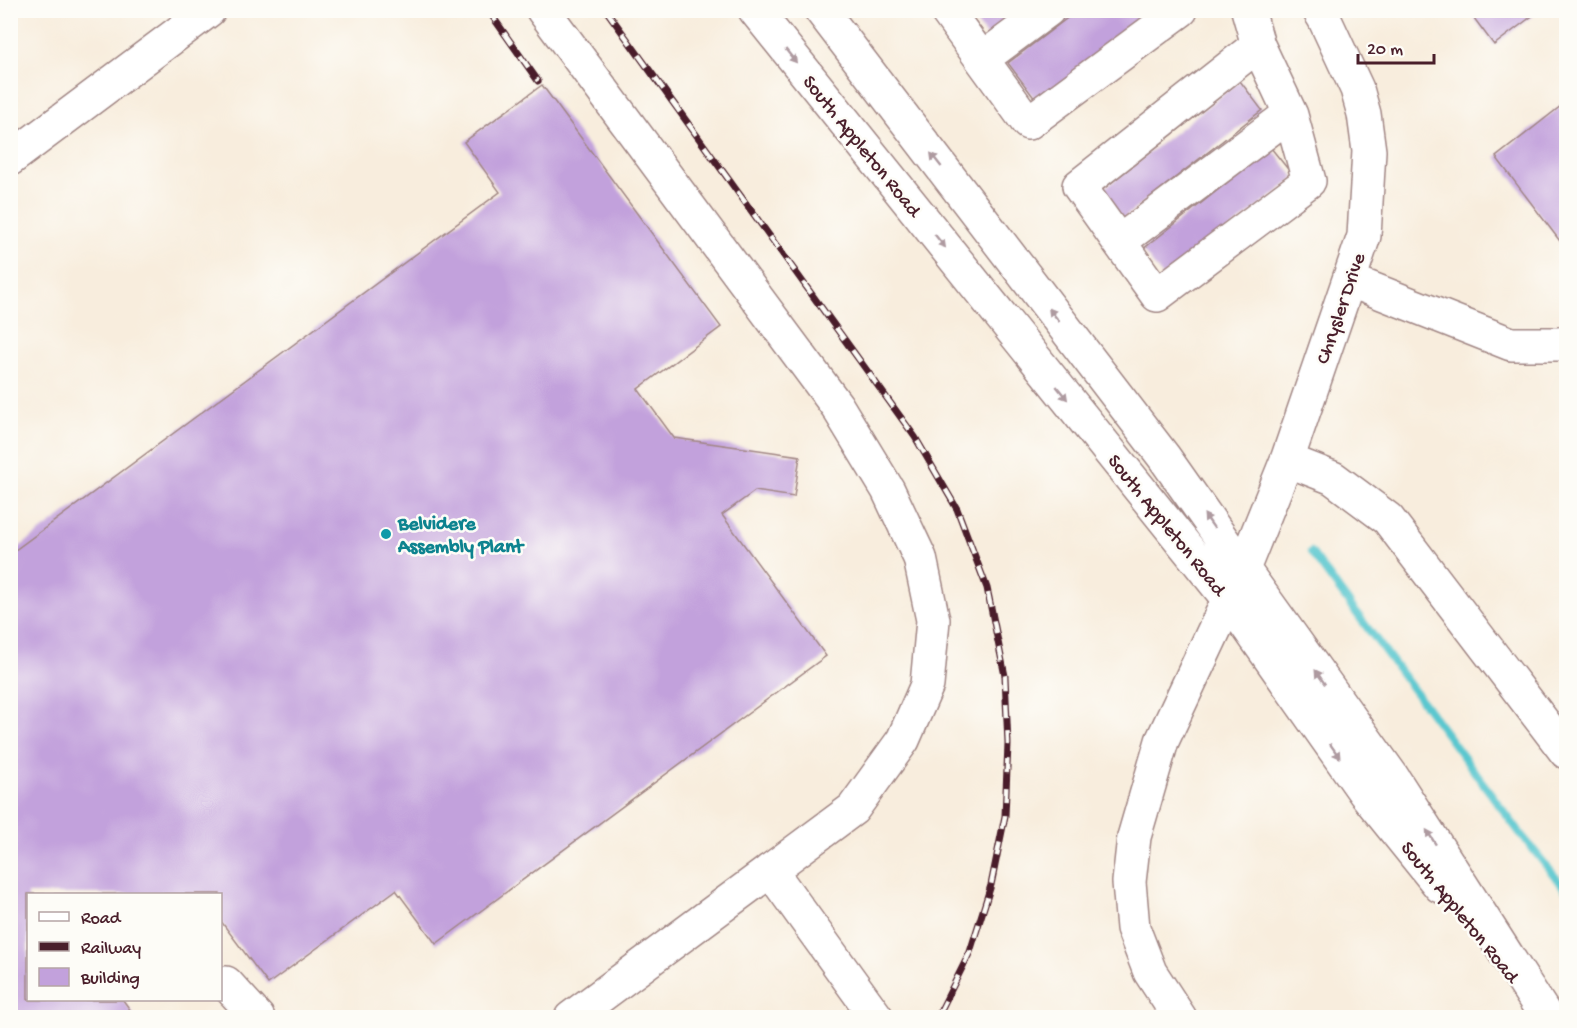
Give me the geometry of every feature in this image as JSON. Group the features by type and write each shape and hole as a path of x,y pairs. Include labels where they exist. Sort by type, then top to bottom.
{"street":[{"path":"10,159 209,10"},
{"path":"543,10 837,406 888,490 920,558 933,620 927,685 903,740 853,809 571,1017"},
{"name":"South Appleton Road","path":"755,10 1229,600 1365,793 1545,1014"},
{"name":"South Appleton Road","path":"821,10 1164,457 1391,775 1545,1014"},
{"path":"946,10 1028,123 1181,10"},
{"path":"982,59 1048,10"},
{"name":"Chrysler Drive","path":"1180,1017 1149,972 1133,928 1129,882 1134,837 1162,741 1229,600 1287,460 1364,236 1369,151 1364,114 1357,90 1319,10"},
{"path":"1250,11 1258,45 1290,114 1309,181 1157,295 1079,186 1258,45"},
{"path":"1119,242 1290,114"},
{"path":"1349,280 1511,344 1563,344 1566,342"},
{"path":"1287,460 1333,478 1388,519 1566,752"},
{"path":"770,870 878,1017"},
{"path":"226,983 258,1017"}],"building":[{"path":"967,10 1023,10 987,37"},
{"path":"1078,10 1162,10 1038,103 1008,63"},
{"path":"1468,10 1540,10 1494,45"},
{"path":"1240,81 1262,110 1122,219 1101,191"},
{"name":"Belvidere Assembly Plant","path":"542,85 721,327 638,389 674,438 800,456 794,497 755,491 722,515 826,656 436,944 396,890 268,984 222,923 222,893 27,893 27,1001 124,1001 136,1018 10,1018 10,554 500,192 464,142"},
{"path":"1566,102 1566,249 1496,157"},
{"path":"1271,148 1295,178 1165,280 1142,250"}],"waterway":[{"path":"1311,552 1523,837 1566,890"}],"railway":[{"path":"488,10 538,81"},
{"path":"606,10 915,437 957,509 987,588 1005,676 1008,744 1005,816 991,885 970,952 937,1018"}],"place":[{"name":"Belvidere Assembly Plant","path":"386,534"}]}
